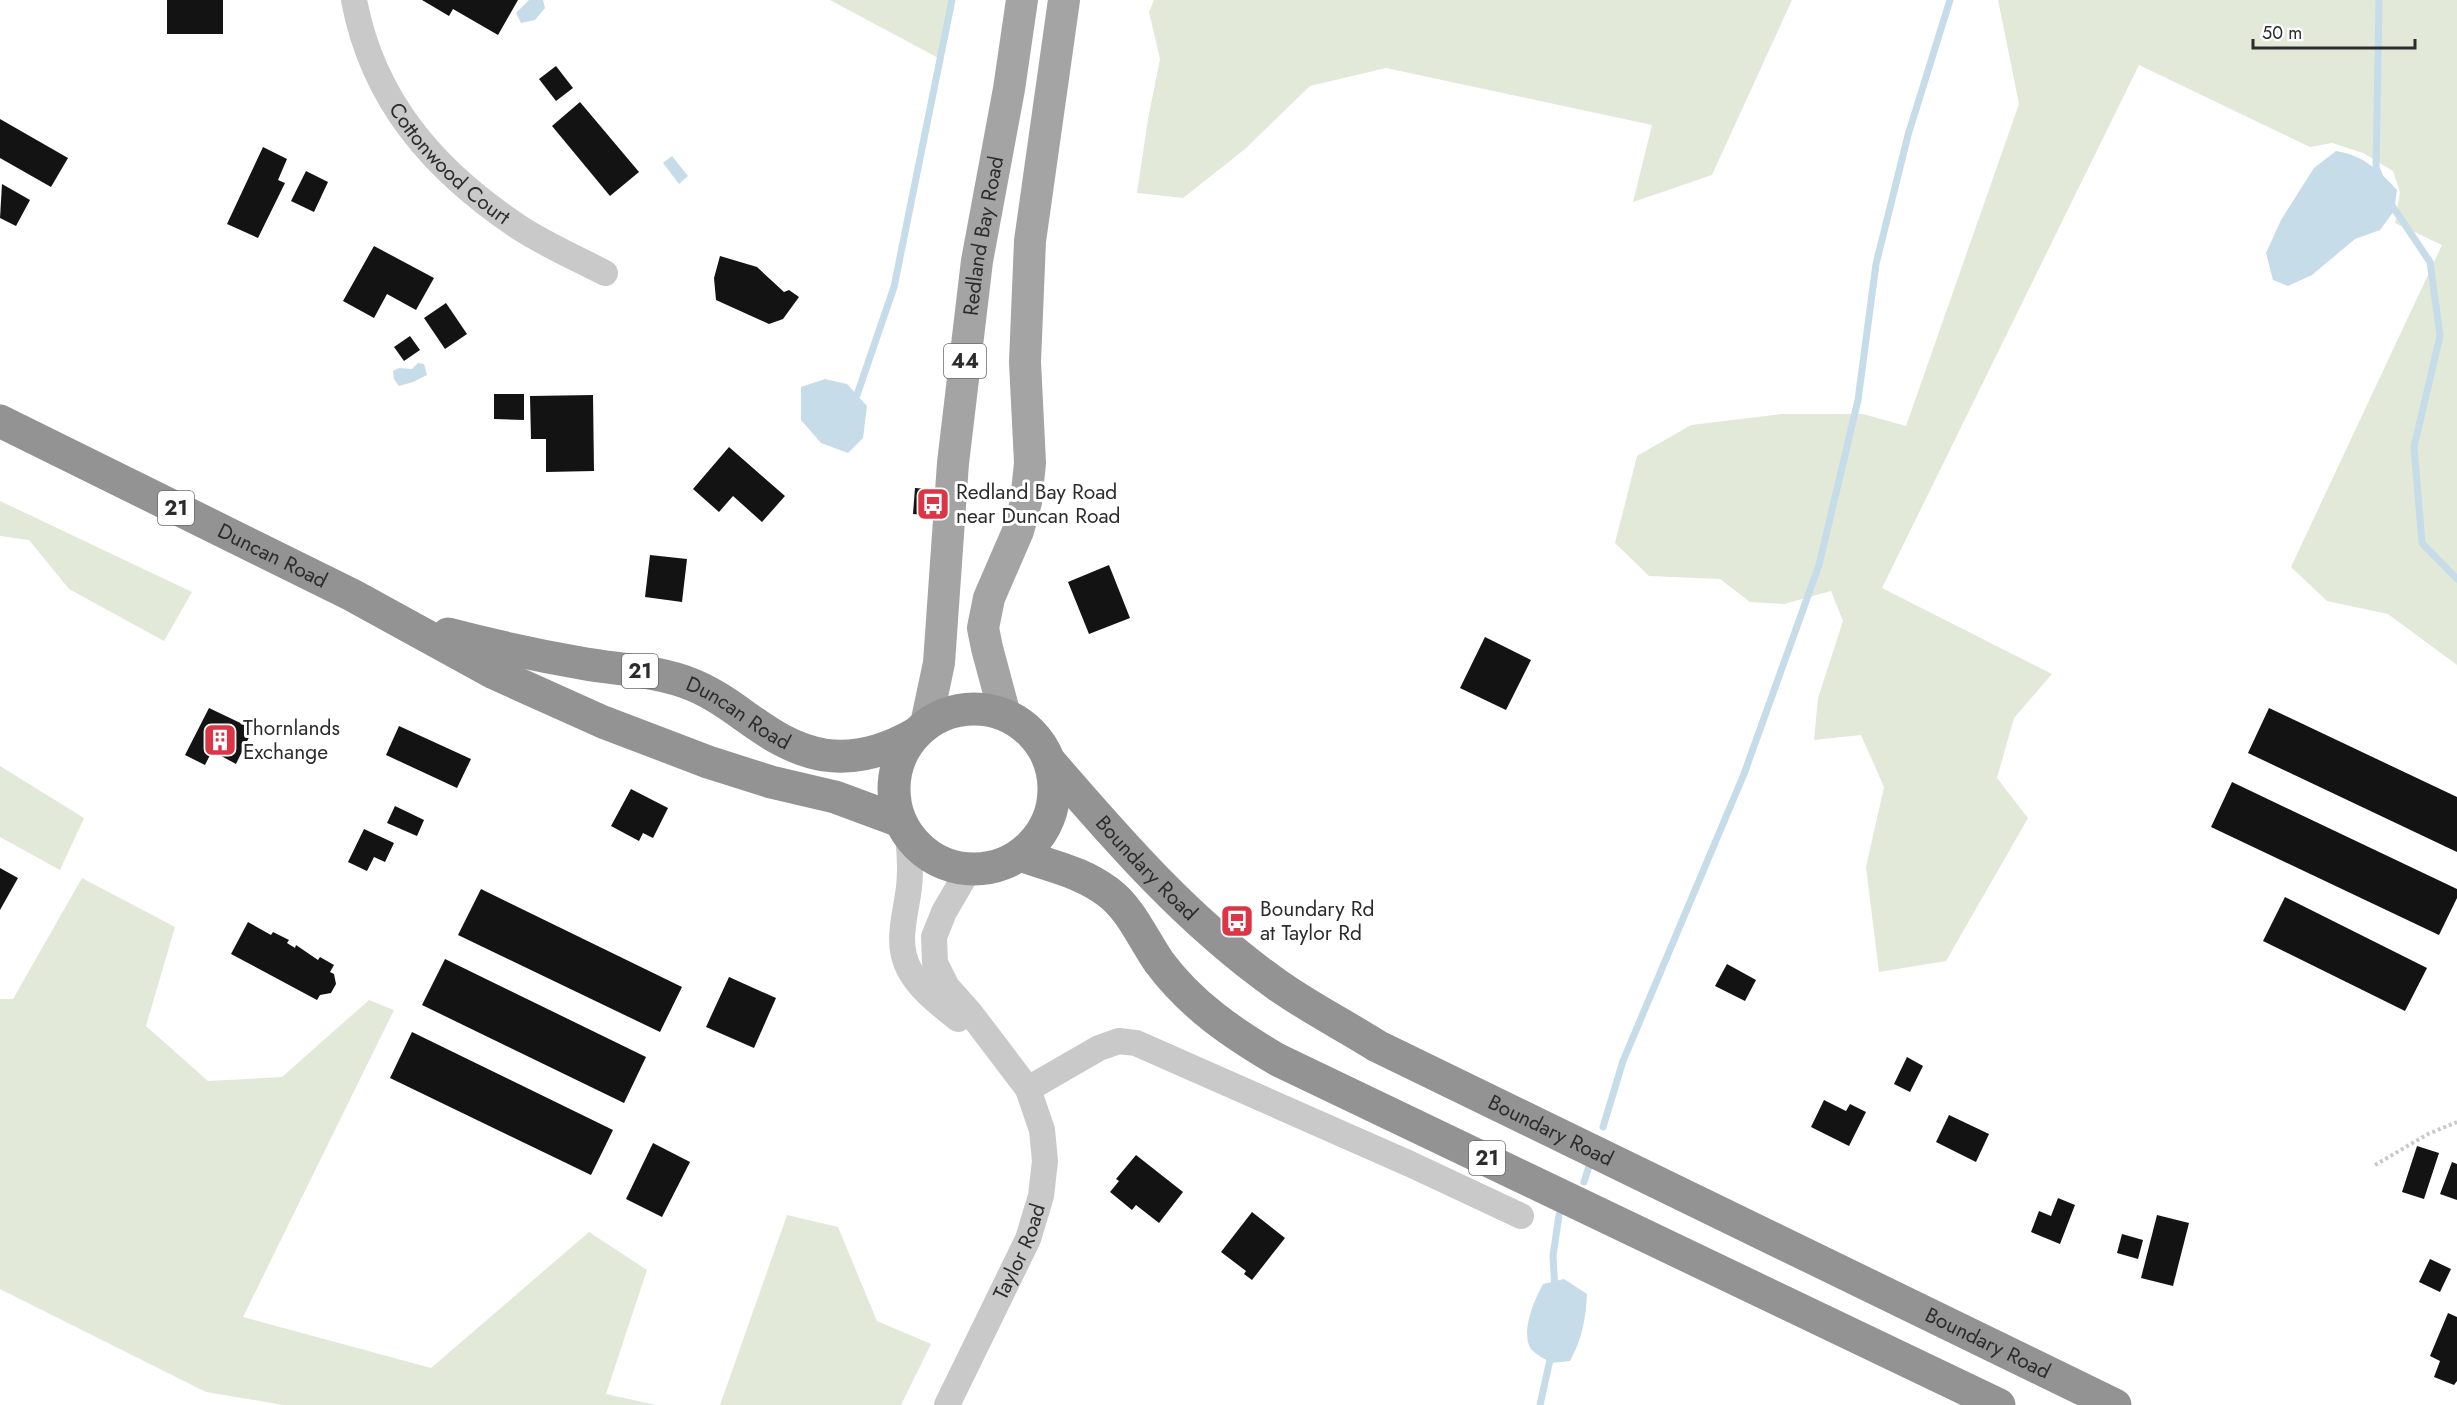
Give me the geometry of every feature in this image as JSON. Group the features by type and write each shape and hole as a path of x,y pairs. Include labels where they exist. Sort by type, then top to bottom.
{"highway":[{"name":"Duncan Road","path":"0,422 352,595 494,672 603,722 708,762 771,782 835,797 904,829"},
{"name":"Duncan Road","path":"352,595 438,632 519,652 639,671 692,685 723,702 783,743 808,751 826,755 855,756 892,747 920,729"},
{"name":"21","path":"904,829 925,853 945,864 969,869 987,868 1005,864 1021,855 1036,841 1050,814 1054,784 1051,763 1040,743 1025,727 1005,715 985,709 964,709 944,714 920,729"},
{"path":"904,829 893,799 894,775 901,753 920,729"},
{"name":"Boundary Road","path":"1051,763 1134,859 1198,922 1276,984 1377,1046 2115,1405"},
{"name":"Boundary Road","path":"1021,855 1073,871 1110,893 1134,921 1159,961 1180,987 1205,1012 1237,1036 1278,1060 1999,1405"}],"main road":[{"name":"Redland Bay Road","path":"920,729 939,663 953,463 977,261 1009,89 1022,0"},
{"path":"1005,715 983,628 989,598 1017,531 1026,502 1030,463 1025,362 1030,241 1064,0"}],"street":[{"name":"Cottonwood Court","path":"354,0 369,57 415,137 459,183 518,227 605,273"},
{"name":"Taylor Road","path":"904,829 911,865 902,929 903,949 909,969 925,990 977,1035 1028,1089"},
{"name":"Taylor Road","path":"947,1405 1028,1239 1041,1196 1045,1161 1042,1130 1028,1089 971,1014 947,987 935,963 934,937 944,912 969,869"},
{"path":"1028,1089 1099,1048 1119,1041 1136,1042 1521,1216"}],"path":[{"path":"2375,1166 2428,1134 2457,1122"}],"green space":[{"path":"830,0 955,0 942,60"},
{"path":"1154,0 1792,0 1712,175 1633,202 1652,125 1386,68 1310,86 1245,149 1183,198 1137,193 1160,59 1149,12"},
{"path":"1998,0 2457,0 2457,665 2388,614 2327,601 2291,567 2442,245 2395,223 2400,192 2393,171 2363,153 2332,143 2310,147 2139,65 1882,588 2052,674 2014,718 1997,778 2028,818 1946,961 1879,972 1866,867 1884,787 1861,735 1814,740 1818,698 1843,621 1831,591 1784,604 1750,602 1720,579 1649,576 1615,543 1637,456 1691,425 1783,414 1863,414 1906,426 2019,104"},
{"path":"0,501 192,592 164,641 69,589 29,540 0,536"},
{"path":"0,766 84,818 60,870 0,837"},
{"path":"82,878 175,927 146,1026 208,1081 282,1077 369,1000 394,1010 243,1317 431,1368 589,1232 647,1270 606,1394 656,1405 283,1405 206,1392 0,1289 0,999 13,999"},
{"path":"787,1215 838,1227 877,1321 931,1344 901,1405 720,1405"}],"water":[{"path":"529,0 543,0 545,8 535,20 521,23 516,13"},
{"path":"2336,151 2363,160 2391,183 2397,190 2394,211 2380,230 2355,239 2312,275 2288,286 2273,280 2266,253 2281,220 2314,168"},
{"path":"672,156 688,176 679,184 663,163"},
{"path":"418,363 424,364 427,375 399,386 394,379 393,371 399,368 412,369"},
{"path":"825,379 847,384 867,406 863,438 848,453 821,443 801,420 801,387"},
{"path":"1564,1279 1587,1294 1584,1320 1578,1345 1570,1361 1551,1363 1531,1349 1527,1334 1528,1325 1543,1284"}],"building":[{"path":"167,0 223,0 223,34 167,34"},
{"path":"422,0 518,0 498,35 453,9 449,16"},
{"path":"556,66 573,88 556,101 539,79"},
{"path":"580,102 639,172 610,196 552,126"},
{"path":"0,119 68,158 51,187 0,158"},
{"path":"263,147 287,159 278,180 285,183 258,238 227,224"},
{"path":"306,171 328,182 314,212 291,201"},
{"path":"2,184 30,200 16,226 0,218"},
{"path":"374,246 434,278 416,310 387,294 374,318 343,301"},
{"path":"720,256 757,267 784,292 789,290 799,297 783,319 769,324 716,300 714,278"},
{"path":"446,303 467,334 445,349 424,318"},
{"path":"410,336 420,350 404,361 394,347"},
{"path":"494,394 524,394 524,420 494,419"},
{"path":"593,395 594,471 546,472 546,439 531,439 530,396"},
{"path":"729,447 785,496 762,522 733,496 719,512 693,489"},
{"path":"915,488 928,489 926,515 913,514"},
{"path":"650,555 687,559 682,602 645,597"},
{"path":"1109,565 1130,618 1089,634 1068,582"},
{"path":"1485,637 1531,660 1506,710 1460,688"},
{"name":"Thornlands Exchange","path":"209,708 253,729 236,764 212,751 205,765 185,755"},
{"path":"2269,708 2457,797 2457,852 2248,753"},
{"path":"399,726 471,759 457,788 386,755"},
{"path":"2232,782 2457,889 2457,898 2439,935 2211,827"},
{"path":"631,789 668,808 653,838 643,833 639,841 611,826"},
{"path":"395,806 424,820 417,836 387,823"},
{"path":"364,829 394,843 385,862 374,857 367,871 348,862"},
{"path":"0,868 18,878 0,910"},
{"path":"481,889 682,987 660,1032 458,935"},
{"path":"2285,897 2427,968 2405,1011 2263,941"},
{"path":"248,922 271,935 273,932 289,940 287,943 295,948 296,945 318,960 320,957 334,965 330,972 334,974 336,984 331,993 320,995 317,1000 231,954"},
{"path":"445,959 646,1057 624,1103 422,1005"},
{"path":"1727,964 1756,980 1745,1001 1715,986"},
{"path":"729,977 776,998 754,1048 706,1027"},
{"path":"412,1032 613,1130 591,1175 390,1078"},
{"path":"1907,1057 1923,1066 1910,1092 1894,1084"},
{"path":"1824,1100 1846,1111 1850,1104 1866,1112 1849,1146 1811,1127"},
{"path":"1949,1115 1989,1134 1976,1162 1936,1142"},
{"path":"653,1143 690,1162 662,1217 626,1199"},
{"path":"2417,1146 2439,1153 2424,1199 2402,1192"},
{"path":"1136,1155 1183,1192 1159,1223 1136,1205 1132,1210 1110,1192 1119,1181 1116,1179"},
{"path":"2452,1162 2457,1164 2457,1200 2440,1194"},
{"path":"2058,1198 2075,1205 2060,1244 2031,1232 2039,1211 2051,1216"},
{"path":"1252,1212 1285,1238 1252,1280 1244,1274 1246,1271 1221,1252"},
{"path":"2157,1215 2189,1223 2173,1286 2141,1278"},
{"path":"2122,1234 2143,1240 2138,1259 2117,1253"},
{"path":"2430,1259 2451,1269 2440,1292 2419,1282"},
{"path":"2448,1313 2457,1317 2457,1381 2454,1385 2434,1377 2440,1361 2430,1356"}],"waterway":[{"path":"857,395 894,287 952,0"},
{"path":"1603,1127 1623,1061 1744,774 1819,565 1858,400 1876,264 1908,135 1950,0"},
{"path":"2379,0 2376,168 2379,175"},
{"path":"2391,204 2430,262 2440,336 2414,447 2422,543 2457,579"},
{"path":"1584,1182 1590,1163"},
{"path":"1555,1290 1553,1256 1559,1215"},
{"path":"1540,1405 1551,1355"}],"place":[{"name":"Redland Bay Road near Duncan Road","path":"933,504"},
{"name":"Thornlands Exchange","path":"220,740"},
{"name":"Boundary Rd at Taylor Rd","path":"1237,921"}]}
